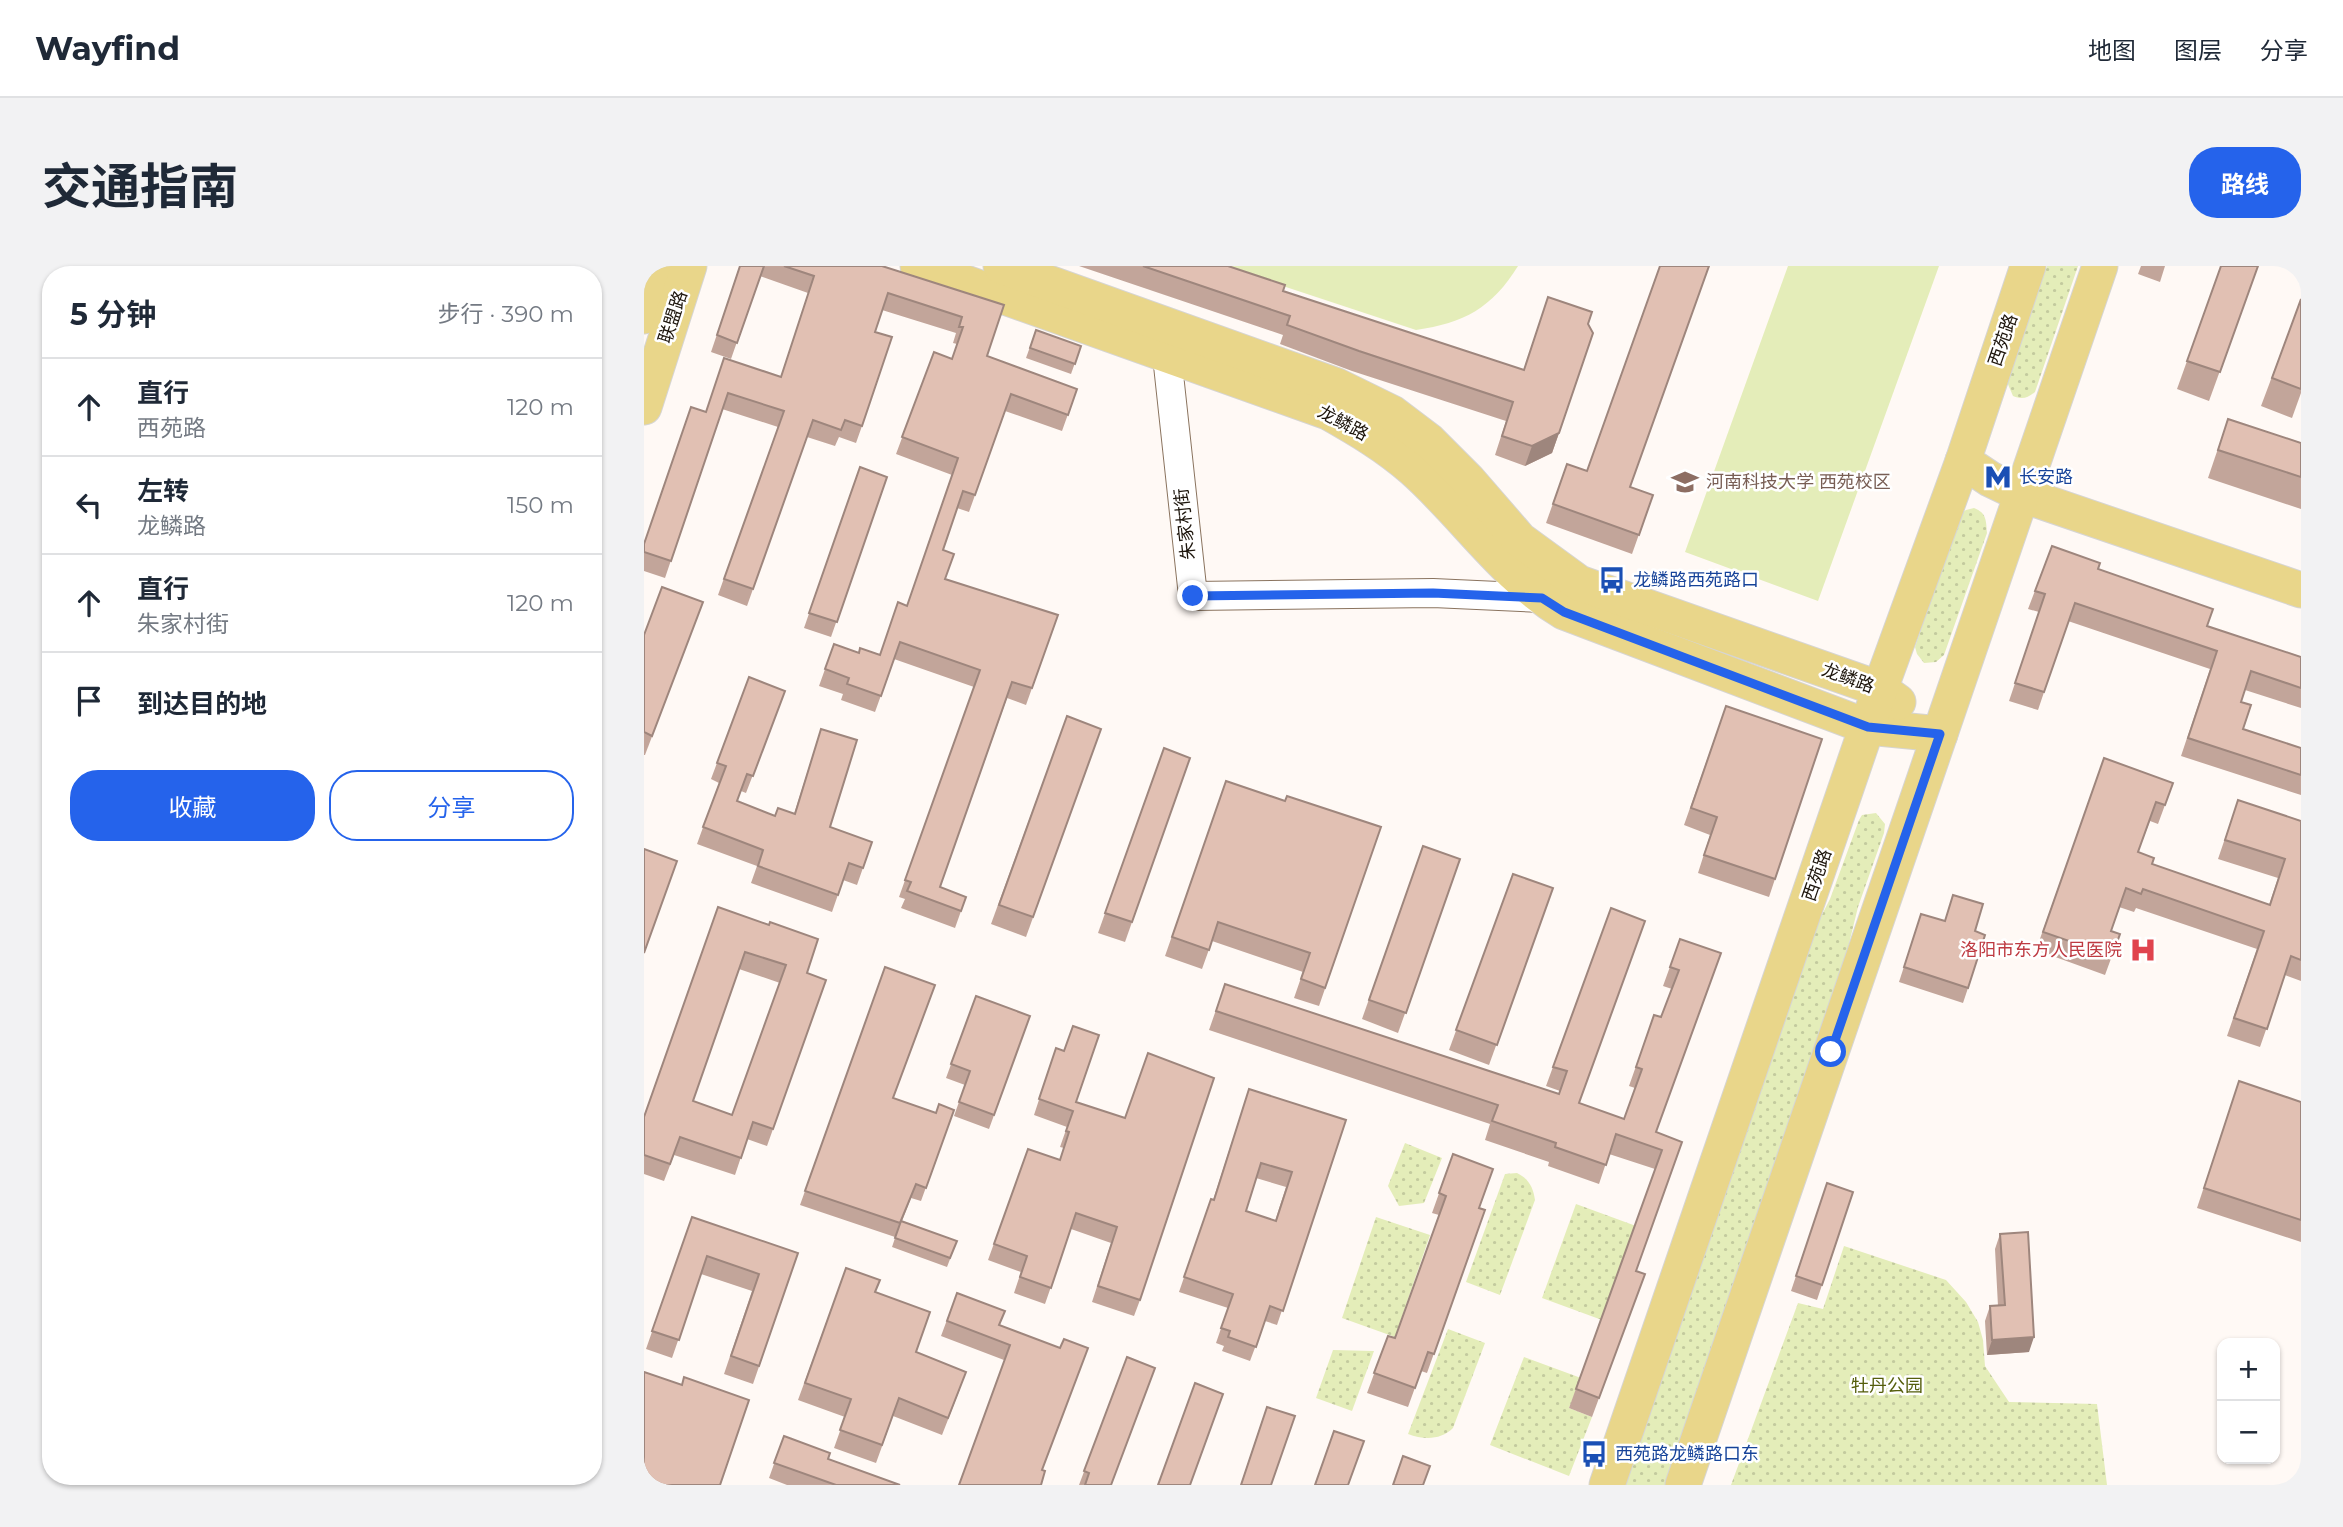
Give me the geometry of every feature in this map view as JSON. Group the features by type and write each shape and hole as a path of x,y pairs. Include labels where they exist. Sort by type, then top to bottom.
{"main road":[{"name":"联盟路","path":"644,316 661,266"},
{"name":"联盟路","path":"644,407 690,266"},
{"name":"龙鳞路","path":"918,266 1328,412 1385,446 1414,470 1500,561 1542,598 1564,612 1868,727 1940,734"},
{"name":"龙鳞路","path":"1001,266 1337,386 1363,398 1392,413 1429,441 1468,480 1520,540 1579,583 1880,689 1940,734"},
{"name":"西苑路","path":"1607,1485 1880,689 1963,461 2028,266"},
{"path":"1683,1485 2100,266"},
{"path":"1963,461 1990,479 2026,485 2301,568"},
{"path":"2026,485 2301,590"}],"street":[{"name":"朱家村街","path":"1167,356 1193,596 1433,593 1542,598"}],"green space":[{"path":"1222,266 1518,266 1498,293 1475,311 1449,323 1416,330"},
{"path":"1788,266 1939,266 1818,601 1685,552"},
{"path":"2047,266 2078,266 2035,392 2020,398 2013,396 2007,382"},
{"path":"1974,508 1984,515 1987,533 1944,655 1936,662 1924,663 1915,647 1960,514"},
{"path":"1876,813 1885,824 1884,833 1858,907 1835,1001 1670,1485 1617,1485 1808,942 1830,899 1859,820 1862,815"},
{"path":"1405,1143 1442,1158 1424,1203 1399,1206 1388,1186"},
{"path":"1517,1173 1530,1184 1535,1200 1500,1295 1466,1282 1505,1174"},
{"path":"1576,1204 1636,1226 1602,1320 1542,1298"},
{"path":"1376,1217 1430,1235 1395,1337 1342,1318"},
{"name":"牡丹公园","path":"1844,1246 1946,1280 1966,1302 1978,1322 1983,1340 1985,1366 2009,1402 2097,1404 2107,1485 1731,1485 1798,1303 1823,1309"},
{"path":"1448,1329 1485,1343 1453,1428 1432,1438 1408,1434"},
{"path":"1333,1350 1374,1351 1352,1411 1316,1398"},
{"path":"1524,1357 1581,1378 1569,1408 1592,1417 1569,1476 1490,1445"}],"building":[{"path":"740,266 764,266 737,343 717,335"},
{"path":"784,266 882,266 1004,305 987,356 1077,389 1068,415 1011,394 975,495 963,491 943,550 954,554 945,579 1058,615 1032,688 1012,682 940,887 966,897 961,911 907,891 911,882 905,880 980,670 900,642 881,696 847,684 849,678 825,669 834,644 859,653 860,648 880,655 898,602 907,606 958,458 902,437 934,352 952,359 963,327 959,327 962,317 888,293 875,332 892,337 862,426 845,420 841,430 813,420 753,589 724,579 784,411 728,393 671,561 644,552 644,544 691,407 706,412 724,358 781,377 814,276"},
{"path":"1143,266 1228,266 1285,285 1283,291 1524,370 1548,297 1592,312 1588,324 1593,333 1559,433 1532,446 1502,436 1513,402 1287,325 1290,316"},
{"path":"1660,266 1709,266 1630,487 1653,495 1639,535 1553,504 1567,464 1587,471"},
{"path":"2221,266 2258,266 2220,372 2187,361"},
{"path":"2301,299 2301,389 2272,378"},
{"path":"1036,330 1081,346 1075,364 1030,348"},
{"path":"2228,419 2301,443 2301,477 2218,450"},
{"path":"860,467 887,477 837,622 809,613"},
{"path":"2052,546 2100,563 2098,569 2213,609 2207,626 2301,657 2301,688 2251,671 2241,702 2251,705 2243,729 2301,748 2301,775 2188,738 2217,651 2075,603 2044,692 2015,683 2045,594 2035,591"},
{"path":"662,587 703,602 652,736 644,732 644,635"},
{"path":"749,677 785,691 753,776 747,774 737,801 775,816 778,808 795,814 821,729 857,740 830,827 872,842 863,868 849,863 838,895 758,866 763,850 703,827 726,766 717,763"},
{"path":"1726,706 1822,739 1775,879 1704,855 1717,817 1691,808"},
{"path":"1067,716 1101,729 1033,917 999,905"},
{"path":"1164,748 1190,758 1132,922 1105,913"},
{"path":"2104,758 2173,783 2165,805 2156,802 2138,852 2154,858 2152,864 2270,905 2285,859 2225,840 2238,800 2301,821 2301,960 2291,956 2267,1029 2234,1018 2264,931 2143,889 2141,894 2126,888 2111,931 2120,934 2112,956 2043,932"},
{"path":"1226,781 1285,801 1287,796 1381,827 1325,988 1301,979 1310,953 1218,922 1209,950 1172,937"},
{"path":"1423,846 1460,859 1406,1013 1369,1000"},
{"path":"644,849 677,861 644,953"},
{"path":"1513,874 1553,888 1497,1045 1456,1030"},
{"path":"1953,895 1983,904 1975,931 1985,935 1968,988 1904,967 1921,914 1945,921"},
{"path":"718,907 818,939 807,973 826,980 773,1129 753,1122 741,1158 680,1137 670,1164 644,1155 644,1117","holes":["745,952 786,965 732,1115 693,1101"]},
{"path":"1611,908 1645,921 1579,1103 1624,1119 1642,1069 1636,1067 1654,1015 1661,1017 1679,970 1670,967 1680,939 1721,953 1656,1132 1682,1142 1636,1271 1645,1274 1599,1398 1576,1389 1662,1150 1616,1134 1606,1165 1555,1147 1556,1143 1492,1121 1498,1105 1216,1011 1225,984 1559,1094 1567,1071 1553,1067"},
{"path":"885,967 935,985 893,1098 936,1113 939,1104 954,1110 926,1188 916,1184 900,1223 805,1191"},
{"path":"976,996 1030,1016 994,1115 959,1102 970,1071 951,1064"},
{"path":"1073,1026 1099,1035 1076,1102 1125,1118 1148,1053 1214,1078 1140,1300 1098,1286 1117,1227 1076,1213 1051,1288 1020,1277 1027,1256 994,1244 1028,1149 1060,1160 1073,1111 1039,1099 1056,1048 1064,1051"},
{"path":"2239,1081 2301,1102 2301,1220 2204,1188"},
{"path":"1249,1089 1346,1120 1283,1311 1270,1306 1256,1347 1228,1337 1230,1331 1221,1328 1233,1294 1184,1277 1211,1199 1214,1200","holes":["1261,1163 1292,1172 1276,1221 1246,1211"]},
{"path":"1453,1154 1493,1169 1479,1208 1485,1210 1434,1354 1428,1352 1415,1388 1374,1373 1388,1336 1395,1338 1446,1196 1439,1193"},
{"path":"1827,1183 1853,1192 1822,1285 1796,1276"},
{"path":"692,1217 798,1253 759,1366 731,1356 759,1274 707,1256 679,1340 652,1331"},
{"path":"901,1221 957,1241 950,1258 895,1238"},
{"path":"2028,1232 2034,1337 1992,1340 1990,1306 2005,1305 2000,1234"},
{"path":"846,1268 880,1280 875,1292 930,1312 916,1352 966,1372 948,1418 899,1398 882,1445 840,1430 851,1399 805,1383"},
{"path":"957,1293 1005,1311 999,1325 1060,1348 1064,1339 1088,1348 1042,1470 1045,1471 1041,1485 959,1485 1010,1345 947,1321"},
{"path":"1127,1357 1155,1368 1111,1485 1085,1485 1089,1473 1084,1471"},
{"path":"644,1372 682,1385 684,1377 749,1400 720,1485 647,1485 649,1479 644,1477"},
{"path":"1195,1383 1223,1394 1190,1485 1158,1485"},
{"path":"1267,1407 1295,1416 1271,1485 1241,1485"},
{"path":"1334,1431 1364,1441 1348,1485 1315,1485"},
{"path":"784,1436 830,1453 828,1459 900,1485 836,1485 774,1463"},
{"path":"1403,1456 1430,1466 1423,1485 1393,1485"}],"place":[{"name":"长安路","path":"1998,477"},
{"name":"河南科技大学 西苑校区","path":"1685,482"},
{"name":"龙鳞路西苑路口","path":"1612,580"},
{"name":"洛阳市东方人民医院","path":"2143,950"},
{"name":"西苑路龙鳞路口东","path":"1594,1454"}],"route":[{"path":"1193,596 1433,593 1542,598 1564,612 1868,727 1940,734 1831,1052"}]}
